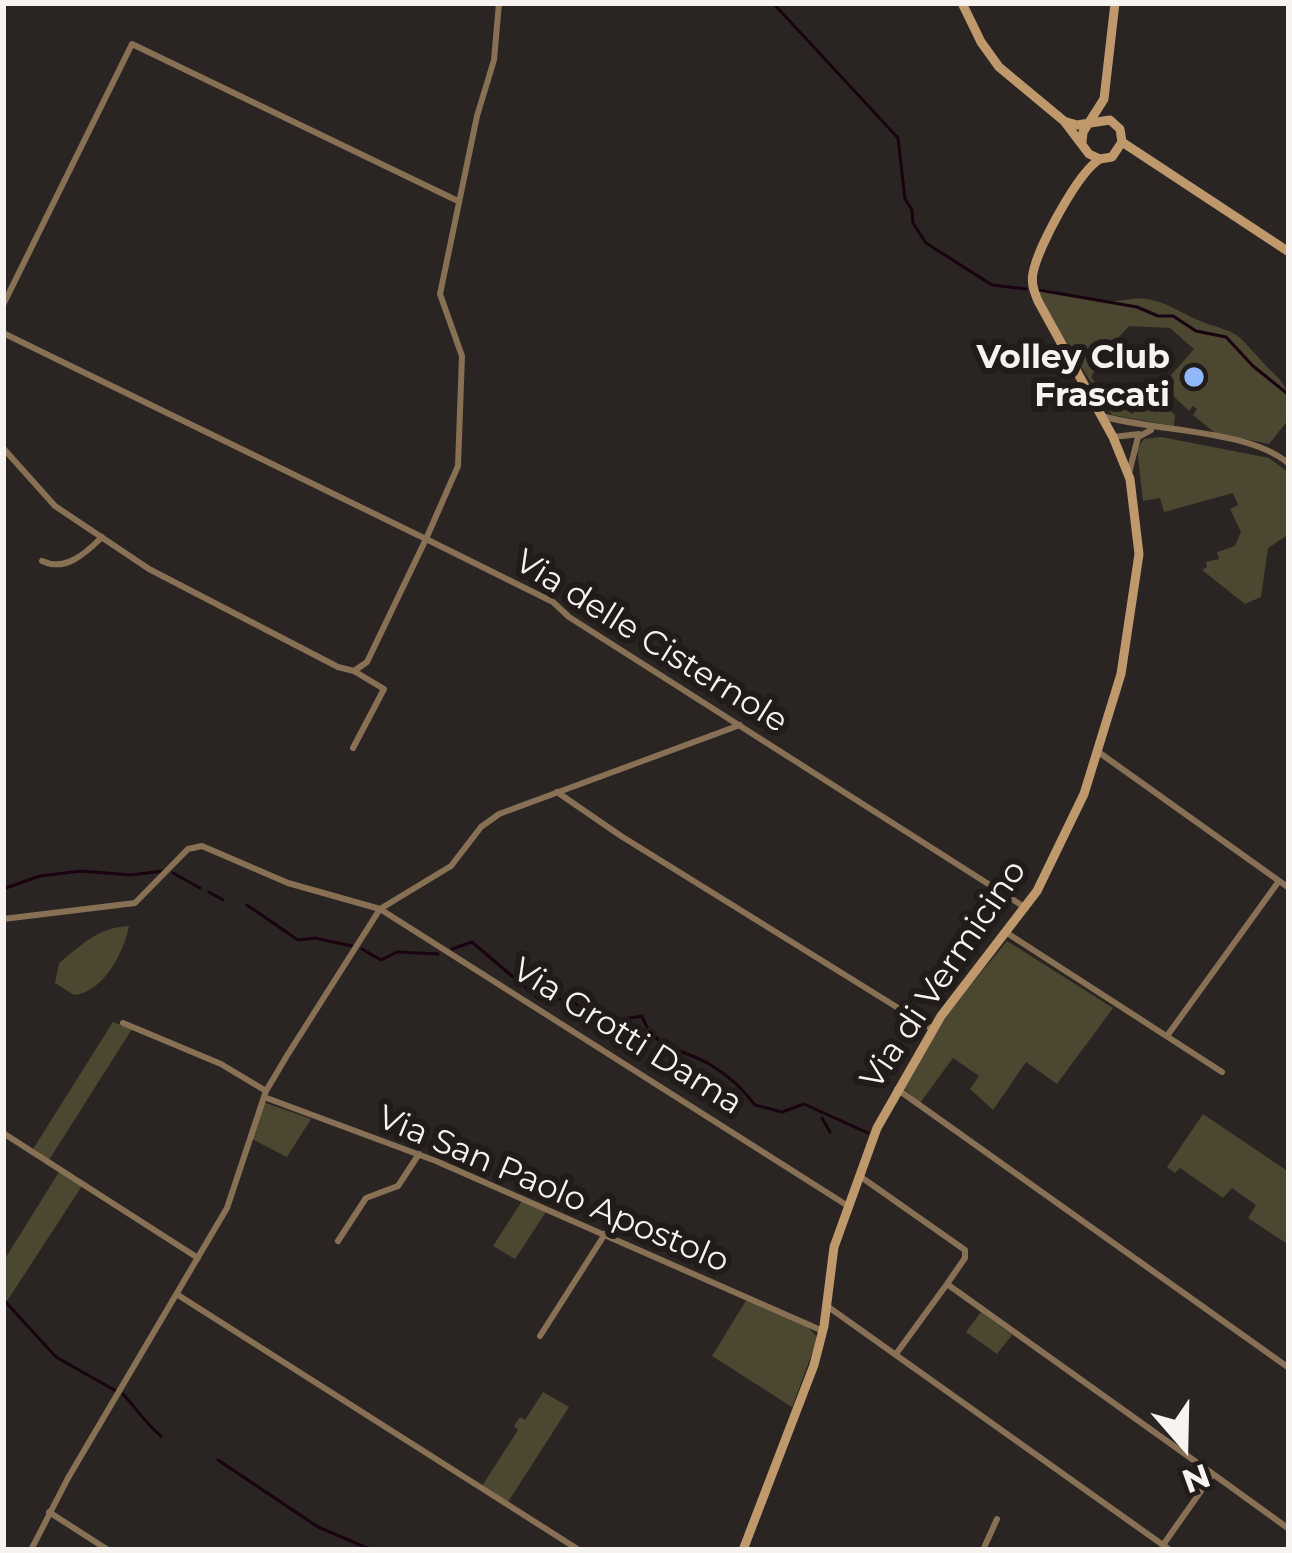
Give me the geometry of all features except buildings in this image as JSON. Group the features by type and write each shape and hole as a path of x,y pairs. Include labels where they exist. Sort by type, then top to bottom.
{"main road":[{"path":"962,3 999,67 1064,121 1083,145 1100,159 1112,157 1122,142"},
{"path":"1084,171 1083,132 1104,99 1115,3"},
{"path":"1104,99 1122,142 1289,252"},
{"path":"1064,121 1077,125 1104,118 1116,124"},
{"name":"Via di Vermicino","path":"743,1550 812,1370 823,1331 832,1255 848,1206 897,1089 932,1029 1026,908 1079,806 1121,674 1140,540 1129,473 1114,437 1037,301 1032,283 1038,258 1084,171 1100,159"}],"street":[{"path":"353,671 367,662 458,466 462,356 440,294 494,60 499,3"},
{"path":"3,305 132,44 458,201"},
{"name":"Via delle Cisternole","path":"3,333 553,602 569,617 1026,908"},
{"path":"1102,416 1252,443 1289,464"},
{"path":"1114,437 1130,424"},
{"path":"1114,437 1155,429"},
{"path":"1129,473 1134,444 1144,432"},
{"path":"3,448 55,506 149,569 384,689 352,748"},
{"path":"42,561 61,566 102,538"},
{"path":"31,1550 230,1200 265,1094 380,909 451,866 494,816 740,725"},
{"path":"1097,751 1289,888"},
{"path":"557,792 932,1029"},
{"name":"Via Grotti Dama","path":"3,919 133,904 186,851 198,845 293,884 380,909 848,1206"},
{"path":"1167,1036 1279,881"},
{"path":"1007,932 1222,1072"},
{"name":"Via San Paolo Apostolo","path":"123,1023 221,1064 265,1094 335,1126 419,1154 823,1331"},
{"path":"897,1089 1289,1368"},
{"path":"3,1133 199,1258"},
{"path":"338,1241 364,1199 399,1185 419,1154"},
{"path":"860,1176 965,1250 965,1258 896,1354"},
{"path":"540,1336 605,1234"},
{"path":"946,1284 1289,1529"},
{"path":"178,1295 579,1550"},
{"path":"827,1306 1167,1548 1213,1474"},
{"path":"49,1512 108,1550"},
{"path":"983,1550 997,1519"}],"shaded area":[{"path":"1037,288 1101,301 1156,301 1232,333 1283,384 1289,419 1269,444 1215,433 1193,415 1197,409 1193,406 1189,411 1165,388 1194,349 1170,328 1129,326 1118,338 1128,347 1124,351 1116,345 1110,352 1098,342 1093,348 1104,358 1101,361 1090,351 1085,356 1096,368 1091,377 1132,414 1143,403 1152,410 1162,404 1175,415 1174,426 1112,415 1046,312"},
{"path":"1161,437 1269,458 1289,473 1289,534 1268,548 1261,597 1245,604 1202,570 1206,562 1219,559 1217,552 1235,546 1241,532 1230,509 1238,505 1233,493 1164,512 1160,498 1143,501 1137,448 1144,439"},
{"path":"129,926 117,959 94,987 74,995 55,983 59,963 83,944 99,933"},
{"path":"1007,941 1113,1008 1057,1084 1026,1062 993,1110 970,1089 979,1076 953,1058 920,1103 903,1088 942,1020"},
{"path":"113,1022 132,1029 49,1160 33,1149"},
{"path":"263,1102 311,1119 287,1157 252,1139"},
{"path":"1203,1114 1289,1172 1289,1245 1248,1218 1256,1205 1232,1188 1223,1198 1180,1168 1175,1173 1167,1167"},
{"path":"59,1172 82,1186 7,1301 3,1299 3,1262"},
{"path":"522,1201 546,1212 515,1259 493,1246"},
{"path":"747,1299 805,1324 818,1338 792,1407 712,1356"},
{"path":"981,1312 1012,1335 997,1354 966,1332"},
{"path":"543,1392 569,1407 508,1502 482,1486 518,1430 514,1426 520,1417 525,1420"}],"waterway":[{"path":"773,3 898,138 905,199 926,243 992,285 1026,289"},
{"path":"1039,290 1173,316 1196,331 1226,337 1289,395"},
{"path":"3,889 40,876 81,871 131,875 163,871"},
{"path":"173,873 200,888"},
{"path":"209,892 223,900"},
{"path":"247,905 298,940 315,938 352,946"},
{"path":"452,949 472,942 539,999 570,999 599,1023 642,1016 654,1036 718,1069 755,1105 782,1112 804,1104 868,1133"},
{"path":"362,949 381,960 397,952 438,954"},
{"path":"822,1118 830,1132"},
{"path":"3,1299 56,1357 116,1391"},
{"path":"123,1394 161,1436"},
{"path":"218,1460 318,1527 372,1550"}],"place":[{"name":"Volley Club Frascati","path":"1194,377"}]}
